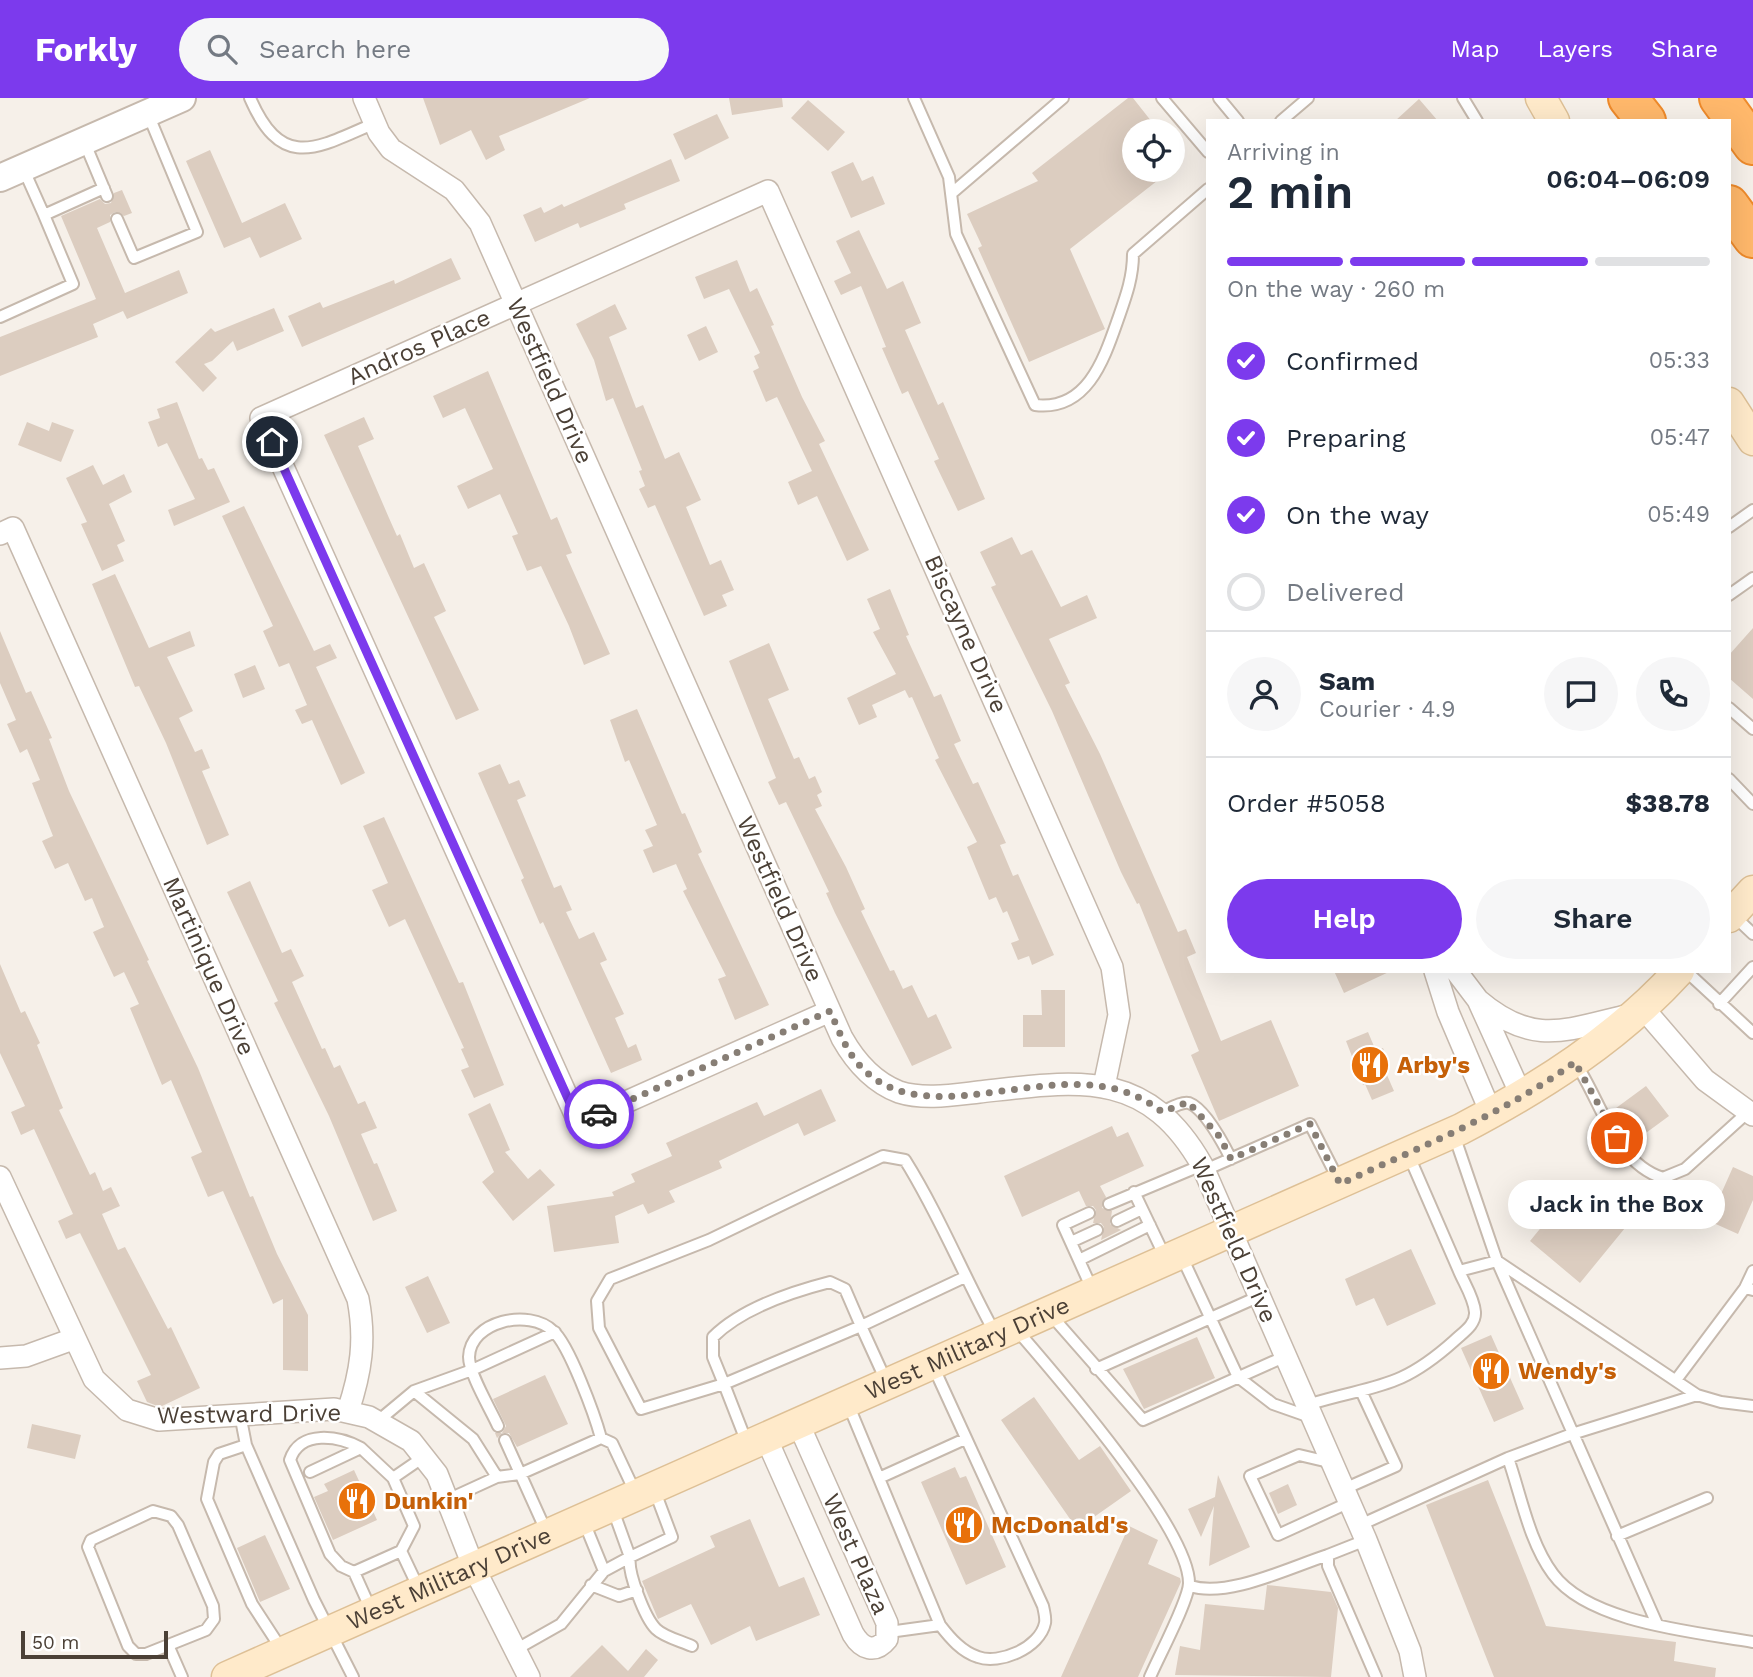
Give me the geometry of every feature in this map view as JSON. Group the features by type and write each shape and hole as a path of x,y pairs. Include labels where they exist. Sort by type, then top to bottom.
{"highway":[{"path":"1628,98 1644,119"},
{"path":"1653,98 1668,119"},
{"path":"1719,98 1753,145"},
{"path":"1731,208 1753,238"},
{"path":"1731,223 1753,250"}],"main road":[{"path":"1541,98 1553,119"},
{"path":"1731,406 1753,440"},
{"path":"1736,919 1753,891"},
{"name":"West Military Drive","path":"230,1676 848,1404 1453,1132 1522,1097 1575,1062 1639,1011 1677,973"}],"street":[{"path":"12,173 182,98"},
{"name":"Westfield Drive","path":"364,98 375,123 398,157 454,190 480,223 842,1038 863,1069 899,1092 943,1097 1042,1085 1076,1083 1104,1086 1150,1103 1162,1112 1189,1142 1232,1233 1363,1533 1410,1651 1415,1677"},
{"name":"Andros Place","path":"768,191 261,418 579,1123 830,1011"},
{"name":"Biscayne Drive","path":"768,191 1112,967 1119,1015 1104,1086"},
{"name":"Martinique Drive","path":"6,531 358,1299 364,1344 360,1375 348,1411"},
{"path":"1437,973 1448,1012 1491,1113"},
{"path":"1458,973 1478,1000 1522,1097"},
{"path":"1478,1000 1519,1028 1541,1032 1639,1011 1705,1080 1751,1113"},
{"name":"Westward Drive","path":"0,1177 73,1339 94,1379 127,1410 159,1420 289,1410 348,1411 377,1421 411,1441 425,1456 449,1499 474,1568 528,1677"},
{"path":"0,1358 26,1356 73,1339"},
{"name":"West Plaza","path":"758,1444 812,1542 859,1644 867,1648 882,1646 889,1632 799,1425"},
{"path":"812,1542 844,1527"}],"lane":[{"path":"250,98 279,141 295,149 321,146 375,123"},
{"path":"914,98 948,177 956,234 1035,405 1053,407 1080,393 1103,364 1133,276 1133,254 1206,191"},
{"path":"952,193 1063,98"},
{"path":"1162,98 1206,150"},
{"path":"1219,98 1236,119"},
{"path":"1283,119 1308,98"},
{"path":"1463,98 1476,119"},
{"path":"117,219 134,258 197,232 148,113"},
{"path":"44,215 105,192 85,141"},
{"path":"0,317 73,284 44,215 12,173"},
{"path":"1731,523 1753,510"},
{"path":"1731,594 1753,578"},
{"path":"1731,710 1753,729"},
{"path":"1731,781 1753,804"},
{"path":"1719,1003 1753,967"},
{"path":"1688,973 1753,1033"},
{"path":"1575,1062 1594,1092 1610,1130 1641,1164 1663,1178 1685,1169 1751,1113"},
{"path":"1162,1112 1183,1104 1193,1106 1220,1137 1231,1159"},
{"path":"1109,1204 1134,1192 1231,1159 1310,1124 1340,1184"},
{"path":"1453,1132 1497,1261 1657,1624"},
{"path":"1134,1192 1150,1226 1175,1258 1210,1317 1238,1377 1273,1404 1310,1412 1362,1392 1392,1384 1418,1371 1472,1323 1475,1307 1408,1153"},
{"path":"965,1277 861,1326 724,1384 641,1409 599,1328 597,1301 610,1279 709,1240 883,1156 905,1160 925,1192 965,1277 1007,1333 1092,1416 1186,1562 1189,1586 1150,1677"},
{"path":"1117,1221 1142,1209"},
{"path":"1089,1213 1063,1225 1095,1294"},
{"path":"1079,1259 1150,1226"},
{"path":"1071,1242 1097,1230"},
{"path":"1459,1271 1497,1261 1697,1395 1721,1402 1753,1406"},
{"path":"1676,1380 1749,1289 1753,1271"},
{"path":"758,1444 724,1384 713,1357 713,1336 728,1321 805,1288 830,1282 845,1289 888,1385"},
{"path":"1096,1369 1260,1296"},
{"path":"1050,1314 1143,1420 1286,1356"},
{"path":"498,1426 469,1361 476,1335 513,1318 539,1321 555,1332 591,1405 601,1438"},
{"path":"377,1421 414,1391 472,1370 555,1332"},
{"path":"848,1404 940,1625 966,1651 978,1658 995,1660 1026,1647 1038,1637 1045,1623 1043,1606 933,1366"},
{"path":"414,1391 473,1439 497,1477"},
{"path":"1333,1463 1299,1455 1250,1476 1278,1535 1396,1466 1362,1392"},
{"path":"1189,1586 1205,1591 1234,1588 1328,1555 1363,1533 1508,1458 1572,1434 1697,1395"},
{"path":"240,1414 246,1445 314,1600 353,1677"},
{"path":"354,1572 401,1551 414,1526 393,1478 361,1448 345,1440 312,1438 298,1447 290,1460 330,1554 341,1566 354,1572 372,1613"},
{"path":"449,1499 497,1477 520,1474 601,1438 612,1443 634,1498 672,1537 604,1571 561,1624 515,1650"},
{"path":"878,1478 965,1439"},
{"path":"505,1440 548,1535"},
{"path":"246,1445 219,1454 214,1462 207,1499 252,1604 284,1652"},
{"path":"310,1472 361,1448"},
{"path":"393,1478 425,1456"},
{"path":"1508,1458 1539,1548 1553,1574 1569,1590 1593,1603 1657,1624 1753,1642"},
{"path":"1617,1536 1707,1497"},
{"path":"634,1498 628,1565 637,1590 656,1629 692,1646"},
{"path":"153,1511 171,1516 178,1525 214,1605 214,1619 210,1627 168,1645 146,1654 132,1652 88,1547 91,1541 153,1511"},
{"path":"584,1520 604,1571"},
{"path":"401,1551 420,1592"},
{"path":"1328,1555 1328,1566 1376,1677"},
{"path":"591,1585 620,1595 637,1590"},
{"path":"889,1632 940,1625"},
{"path":"168,1645 183,1677"}],"building":[{"path":"423,98 590,98 499,136 505,150 486,160 471,130 440,145"},
{"path":"729,98 782,98 783,107 732,115"},
{"path":"1128,98 1133,98 1150,119 1122,119 1122,182 1156,182 1070,249 1105,329 1029,362 978,248 982,246 967,214 1038,181 1032,173"},
{"path":"1419,99 1436,119 1397,119"},
{"path":"808,100 845,132 828,151 791,118"},
{"path":"717,114 729,138 685,160 673,134"},
{"path":"210,150 242,223 285,203 302,239 260,258 250,237 224,248 186,161"},
{"path":"671,159 680,181 624,204 626,209 580,228 578,223 535,242 523,215 541,207 544,213 562,204 564,207"},
{"path":"853,162 862,181 873,176 885,204 851,218 831,172"},
{"path":"122,190 132,213 124,216 115,212 110,215 110,222 97,228 125,293 179,270 188,293 127,319 123,311 93,324 98,337 0,376 0,337 96,299 61,216 100,199 105,204 111,203 114,193"},
{"path":"859,230 887,289 903,281 921,323 905,330 938,405 943,402 985,499 958,511 934,461 939,459 908,391 902,394 882,348 886,347 861,286 841,295 834,281 851,273 836,241"},
{"path":"451,258 461,279 302,347 288,316 320,302 323,308 394,280 395,284"},
{"path":"737,260 750,292 757,288 774,325 771,326 802,397 825,441 819,444 869,550 847,561 817,496 798,505 788,482 812,471 777,397 766,402 753,371 759,368 754,356 760,353 729,289 704,299 695,277"},
{"path":"615,304 627,329 609,337 636,408 643,405 665,459 679,452 701,500 686,507 710,565 721,560 734,590 722,595 727,606 704,616 655,505 648,508 639,489 645,486 639,471 642,470 613,398 606,401 594,360 576,324"},
{"path":"274,308 284,331 237,351 233,341 212,361 204,364 217,378 203,392 175,362 211,328 215,332"},
{"path":"706,326 718,352 699,361 687,335"},
{"path":"488,371 551,520 557,517 572,553 566,555 610,654 584,665 541,566 527,571 512,536 518,534 500,494 468,509 457,486 493,469 465,408 443,418 433,396"},
{"path":"177,402 199,459 202,458 208,470 214,468 230,502 174,526 168,510 195,499 167,443 158,447 148,422 160,418 157,409"},
{"path":"364,417 374,439 358,446 397,536 400,534 414,568 424,563 446,611 434,617 479,710 456,720 324,435"},
{"path":"27,422 49,431 52,422 74,430 61,462 18,445"},
{"path":"93,465 103,485 124,474 132,492 109,504 125,541 117,545 124,561 102,571 81,524 87,522 66,478"},
{"path":"244,506 314,651 330,644 337,658 316,667 365,773 341,785 312,720 302,724 295,710 307,705 289,663 279,667 263,631 273,626 222,516"},
{"path":"1012,537 1021,555 1032,550 1061,607 1087,595 1097,618 1049,639 1070,683 1065,685 1100,754 1178,932 1186,929 1196,953 1187,957 1221,1041 1271,1020 1299,1086 1219,1121 1191,1055 1199,1051 1139,903 1137,904 1121,872 1052,711 991,587 996,585 980,552"},
{"path":"115,574 149,648 190,631 195,646 167,657 193,711 179,718 195,752 202,749 210,768 202,771 229,835 207,845 166,743 139,686 135,687 92,584"},
{"path":"890,589 909,635 906,636 934,697 941,694 961,741 954,744 973,784 978,782 1006,843 1000,845 1013,876 1018,874 1054,955 1032,965 1029,956 1018,960 1011,943 1019,940 1007,911 1003,913 996,897 989,900 967,847 977,842 935,760 939,758 912,697 909,698 905,690 872,705 877,717 859,725 847,698 896,674 873,632 880,629 867,599"},
{"path":"1753,628 1753,699 1731,680 1731,653"},
{"path":"0,631 26,693 31,691 52,738 49,739 69,791 198,1068 250,1197 253,1196 277,1254 308,1315 308,1371 283,1370 283,1299 273,1304 223,1191 208,1197 191,1157 202,1152 171,1080 162,1085 130,1008 139,1004 124,972 114,977 93,932 104,927 92,898 85,901 68,863 55,869 42,841 53,836 32,783 40,780 27,749 20,753 7,724 16,720 0,683"},
{"path":"769,643 789,690 768,699 794,759 799,757 809,779 815,776 822,792 817,795 822,806 815,809 865,909 861,911 890,971 894,970 903,989 912,985 928,1018 936,1014 952,1048 912,1066 835,913 826,893 829,892 786,802 779,805 768,782 776,778 729,661"},
{"path":"255,665 265,689 243,698 234,674"},
{"path":"637,709 682,814 685,813 702,852 698,854 769,1005 735,1020 718,979 726,976 683,891 687,889 676,864 653,873 643,850 653,846 645,830 657,825 629,760 625,762 610,720"},
{"path":"500,764 509,784 519,780 526,796 517,800 554,888 561,885 572,910 566,912 579,939 594,932 607,960 600,963 624,1014 615,1018 628,1048 636,1044 642,1060 611,1073 543,922 540,924 521,880 524,878 478,773"},
{"path":"384,817 459,983 463,982 504,1085 474,1098 461,1070 469,1067 461,1049 464,1048 405,919 389,927 372,890 388,883 363,826"},
{"path":"250,881 282,953 291,949 304,976 292,982 322,1049 325,1048 334,1068 340,1065 358,1104 365,1101 377,1128 361,1134 374,1164 377,1163 397,1211 373,1221 329,1116 274,1003 278,1001 227,892"},
{"path":"0,964 21,1013 25,1011 40,1043 37,1045 63,1108 59,1110 90,1175 95,1172 103,1191 111,1187 120,1206 102,1214 118,1250 125,1247 168,1329 171,1327 200,1388 160,1407 147,1402 137,1381 151,1375 80,1233 66,1239 58,1221 73,1214 34,1129 21,1135 11,1112 25,1106 0,1053"},
{"path":"1335,973 1387,973 1344,993"},
{"path":"1041,990 1065,990 1065,1047 1023,1047 1023,1015 1042,1015"},
{"name":"Arby's","path":"1368,1032 1376,1051 1383,1048 1389,1064 1383,1066 1394,1091 1372,1100 1365,1084 1363,1085 1346,1041"},
{"path":"1646,1086 1669,1116 1635,1141 1612,1111"},
{"path":"821,1089 836,1121 804,1136 798,1123 719,1161 722,1168 669,1191 675,1202 648,1214 643,1204 615,1216 619,1243 554,1252 547,1206 614,1196 612,1192 635,1182 631,1174 672,1156 666,1143 757,1102 764,1116"},
{"path":"490,1103 510,1150 505,1152 528,1179 540,1169 555,1185 513,1221 482,1182 494,1172 468,1114"},
{"path":"1112,1126 1117,1137 1128,1132 1144,1166 1100,1186 1106,1197 1102,1208 1112,1211 1110,1224 1121,1230 1101,1240 1104,1227 1101,1223 1093,1223 1096,1210 1093,1206 1086,1206 1079,1191 1022,1217 1004,1176"},
{"path":"1733,1167 1753,1176 1753,1200 1738,1234 1709,1221"},
{"path":"1575,1186 1625,1228 1580,1283 1530,1241"},
{"path":"1411,1249 1436,1304 1387,1326 1374,1298 1356,1306 1345,1279"},
{"path":"428,1276 450,1323 427,1333 405,1287"},
{"path":"1491,1335 1524,1409 1494,1422 1461,1348"},
{"path":"1197,1337 1215,1378 1144,1409 1123,1369"},
{"path":"545,1375 568,1424 517,1447 509,1433 502,1433 506,1426 493,1399"},
{"path":"1034,1397 1079,1460 1100,1446 1131,1491 1077,1529 1001,1420"},
{"path":"32,1424 81,1435 75,1459 27,1448"},
{"name":"McDonald's","path":"955,1467 960,1478 966,1476 1006,1567 966,1585 921,1482"},
{"path":"354,1470 377,1520 333,1540 314,1497 328,1491 324,1484"},
{"path":"1218,1475 1250,1547 1209,1566 1214,1506 1201,1537 1188,1509 1215,1497"},
{"path":"1488,1480 1546,1626 1676,1642 1674,1661 1716,1668 1715,1677 1494,1677 1426,1505"},
{"path":"1288,1484 1297,1505 1278,1514 1269,1493"},
{"path":"750,1519 779,1587 804,1577 820,1615 756,1641 750,1626 711,1645 691,1604 658,1619 642,1581 715,1547 710,1536"},
{"path":"1129,1526 1158,1540 1148,1564 1180,1578 1181,1582 1138,1677 1061,1677"},
{"path":"265,1535 290,1589 260,1602 237,1548"},
{"path":"1267,1585 1331,1592 1338,1608 1331,1677 1175,1675 1180,1646 1200,1650 1205,1604 1264,1610"},
{"path":"602,1645 628,1671 646,1649 658,1660 644,1677 570,1677"}],"way so far":[{"path":"599,1114 830,1011 852,1056 863,1069 899,1092 943,1097 1076,1083 1104,1086 1124,1092 1150,1103 1162,1112 1188,1102 1220,1137 1231,1159 1310,1124 1340,1184 1461,1129 1522,1097 1575,1062 1594,1092 1610,1130 1617,1138"}],"place":[{"name":"Arby's","path":"1370,1065"},
{"name":"Jack in the Box","path":"1617,1138"},
{"name":"Wendy's","path":"1491,1371"},
{"name":"Dunkin'","path":"357,1501"},
{"name":"McDonald's","path":"964,1525"}],"route":[{"path":"272,442 579,1123 599,1114"}]}
